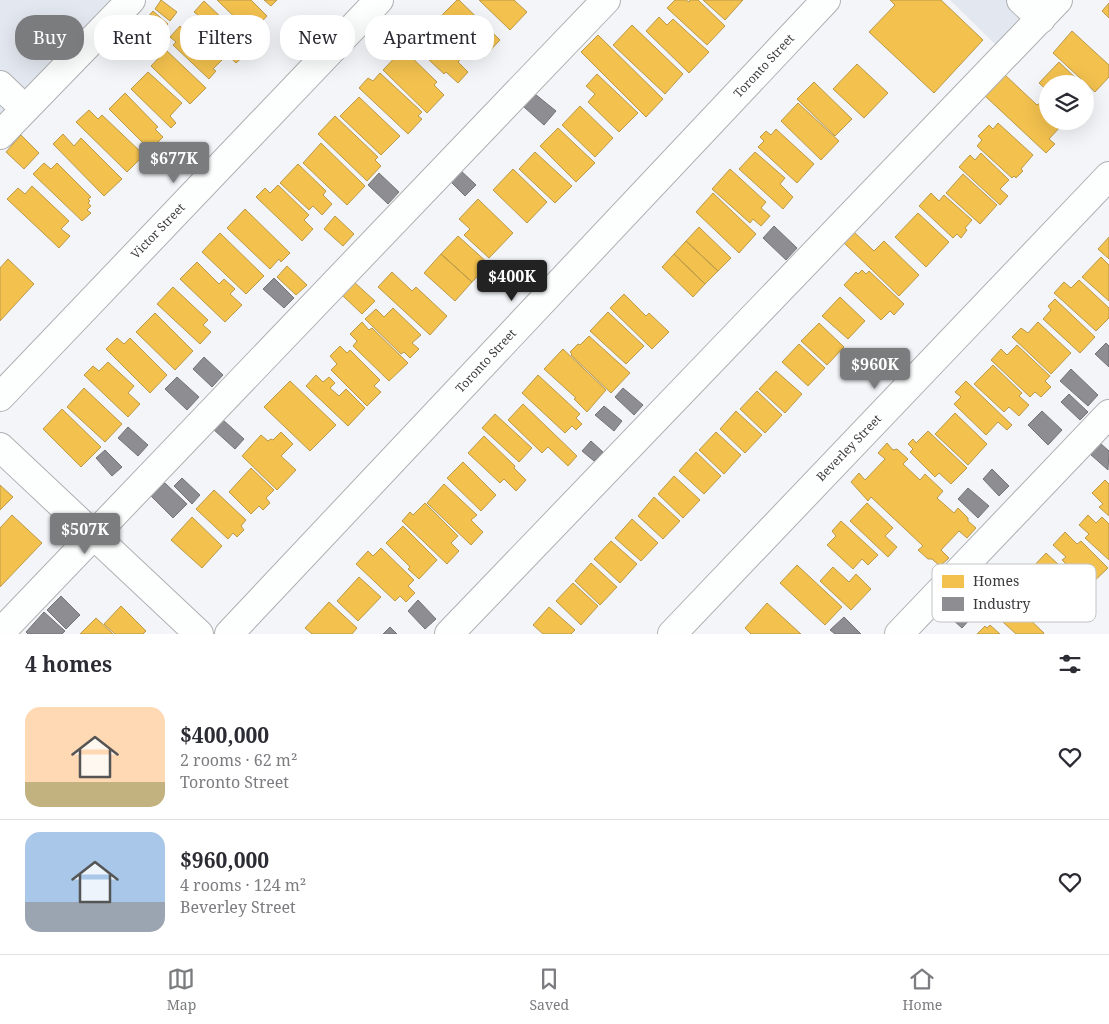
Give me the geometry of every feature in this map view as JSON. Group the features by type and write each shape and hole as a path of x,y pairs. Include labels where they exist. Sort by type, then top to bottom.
{"street":[{"path":"0,135 131,0"},
{"name":"Victor Street","path":"0,397 379,0"},
{"path":"0,633 606,0"},
{"name":"Toronto Street","path":"229,634 826,0"},
{"path":"449,634 1049,9 1021,0"},
{"path":"0,85 26,109"},
{"name":"Beverley Street","path":"672,634 1109,176"},
{"path":"965,564 1109,414"},
{"path":"0,447 199,634"},
{"path":"898,634 932,599"}],"shaded area":[{"path":"0,0 110,0 84,27 84,15 15,15 15,60 53,60 0,115"},
{"path":"950,0 1047,0 1000,49"}],"building: Homes":[{"path":"161,0 177,12 170,21 170,15 162,15 155,9"},
{"path":"217,0 251,0 266,15 232,15"},
{"path":"264,0 277,0 271,6"},
{"path":"459,0 474,15 442,15"},
{"path":"479,0 514,0 527,12 510,30"},
{"path":"675,0 686,0 689,2 690,0 698,0 725,26 707,45 667,8"},
{"path":"703,0 743,0 725,20"},
{"path":"890,0 941,0 983,40 934,93 869,32 895,5"},
{"path":"204,1 219,15 198,15 194,12"},
{"path":"1109,3 1109,18 1102,11"},
{"path":"153,11 158,15 150,15"},
{"path":"659,17 667,25 673,19 709,52 689,73 646,31"},
{"path":"632,25 683,74 665,94 613,45"},
{"path":"180,26 180,52 173,45 176,42 170,37"},
{"path":"1072,31 1109,65 1109,77 1095,92 1094,75 1077,75 1053,53"},
{"path":"494,34 500,40 494,46"},
{"path":"598,35 663,99 646,117 581,52"},
{"path":"170,54 206,88 190,104 151,66 157,60 170,60"},
{"path":"189,60 222,60 213,69 216,71 209,79"},
{"path":"393,60 414,60 437,82 434,85 444,95 427,113 383,70"},
{"path":"429,60 460,60 458,62 468,72 458,83 446,72 444,74"},
{"path":"1059,62 1073,75 1047,75"},
{"path":"857,64 888,93 864,118 833,89"},
{"path":"148,72 182,103 170,116 176,123 171,128 131,89"},
{"path":"380,73 422,112 418,116 422,119 408,134 359,88 368,78 373,81"},
{"path":"597,74 638,113 619,132 588,102 595,94 586,86"},
{"path":"1004,74 1037,105 1039,104 1039,130 1057,130 1049,139 1055,144 1046,153 984,95"},
{"path":"814,82 852,119 835,136 797,99"},
{"path":"125,93 158,127 155,129 163,137 150,150 109,109"},
{"path":"359,97 400,136 381,155 340,116"},
{"path":"798,103 839,141 821,160 781,121"},
{"path":"580,106 613,138 595,157 562,125"},
{"path":"89,110 98,119 102,115 144,155 127,172 76,122"},
{"path":"335,116 378,157 375,160 381,166 367,181 318,134"},
{"path":"998,123 1033,155 1016,178 1014,176 1012,178 977,146 982,140 978,136 989,125 993,129"},
{"path":"558,128 595,163 576,182 540,146"},
{"path":"776,129 814,164 797,183 758,147 764,141 760,137 766,131 771,135"},
{"path":"63,134 74,146 81,138 122,179 104,196 53,144"},
{"path":"21,135 39,153 24,169 6,152"},
{"path":"321,143 365,186 347,205 303,163"},
{"path":"535,152 572,186 555,203 519,169"},
{"path":"755,152 785,178 780,184 793,197 783,209 739,169"},
{"path":"981,153 1009,180 1000,189 1008,196 1000,205 959,167 970,155 975,160"},
{"path":"44,163 51,169 57,163 91,197 88,199 90,201 88,203 91,206 87,210 91,213 82,221 33,174"},
{"path":"298,164 326,191 323,195 332,204 322,215 313,206 309,210 280,183"},
{"path":"513,169 547,202 527,223 493,190"},
{"path":"730,169 766,202 761,208 770,216 761,226 753,219 750,223 712,189"},
{"path":"963,174 997,205 980,224 946,193"},
{"path":"278,185 309,215 304,220 313,229 302,241 256,197 265,188 270,193"},
{"path":"32,186 69,221 61,229 70,236 59,248 7,199 18,188 25,194"},
{"path":"713,193 756,234 739,253 696,212"},
{"path":"931,193 939,201 944,195 972,220 965,228 967,230 961,238 957,234 953,238 919,206"},
{"path":"478,199 513,233 489,258 464,235 470,229 459,219"},
{"path":"245,209 290,253 281,262 279,259 270,269 227,228"},
{"path":"918,213 949,242 926,267 895,237"},
{"path":"335,216 354,234 343,246 324,229"},
{"path":"699,227 731,258 718,271 686,241"},
{"path":"853,231 874,251 884,241 919,275 899,296 843,242"},
{"path":"220,233 264,276 246,294 202,252"},
{"path":"458,236 489,264 472,282 441,254"},
{"path":"1109,237 1109,259 1098,249"},
{"path":"686,241 718,271 705,284 674,254"},
{"path":"441,254 472,282 455,301 424,273"},
{"path":"674,254 705,284 693,297 662,267"},
{"path":"1101,257 1109,265 1109,301 1082,277"},
{"path":"8,259 34,284 0,321 0,268"},
{"path":"197,262 219,284 224,279 235,289 230,294 242,305 225,322 180,279"},
{"path":"287,266 307,285 296,295 277,277"},
{"path":"862,270 866,274 869,271 904,304 894,315 890,311 881,320 844,285 856,272 858,274"},
{"path":"392,272 412,291 416,287 447,316 430,335 378,287"},
{"path":"1079,280 1109,308 1109,318 1096,331 1054,293 1064,282 1071,288"},
{"path":"354,282 375,301 362,314 342,295"},
{"path":"173,287 208,320 203,325 211,332 200,344 157,304"},
{"path":"624,294 646,316 649,313 669,332 652,349 610,308"},
{"path":"840,297 865,321 848,339 822,316"},
{"path":"1055,299 1095,337 1080,353 1043,319 1051,310 1048,306"},
{"path":"393,308 421,335 412,343 419,349 410,358 404,352 401,354 365,319 376,309 384,317"},
{"path":"608,312 644,346 626,364 590,331"},
{"path":"155,313 193,351 175,370 136,332"},
{"path":"362,322 369,330 372,328 408,363 389,381 353,346 357,341 350,334"},
{"path":"1038,322 1071,353 1051,374 1012,337 1021,328 1028,333"},
{"path":"819,323 844,347 827,365 801,341"},
{"path":"589,336 630,373 611,393 571,355 570,352"},
{"path":"117,338 124,344 130,338 167,375 150,393 106,349"},
{"path":"799,344 825,368 808,386 782,362"},
{"path":"1017,345 1050,376 1045,381 1051,387 1041,397 1035,392 1030,397 991,360 1001,349 1007,355"},
{"path":"340,346 347,353 350,350 380,380 374,386 381,392 367,406 331,370 337,364 330,356"},
{"path":"563,349 606,390 587,412 574,399 576,398 544,369"},
{"path":"108,362 134,386 128,393 140,404 128,417 84,375 93,366 99,371"},
{"path":"993,365 1022,393 1019,396 1029,405 1019,416 1009,407 1004,412 974,384"},
{"path":"776,371 802,394 785,413 759,389"},
{"path":"316,375 323,382 329,377 335,383 330,388 339,396 346,389 365,408 348,426 306,386"},
{"path":"538,375 580,414 576,418 582,424 576,430 572,426 565,433 522,393"},
{"path":"290,381 336,425 310,451 264,407"},
{"path":"966,381 1012,425 1007,430 998,422 986,435 954,404 961,397 955,392"},
{"path":"84,388 122,424 105,442 67,407"},
{"path":"757,391 782,415 765,433 740,409"},
{"path":"523,404 577,456 568,466 548,447 542,453 508,420"},
{"path":"62,409 101,447 81,467 43,429"},
{"path":"736,411 762,435 745,453 720,429"},
{"path":"955,413 987,444 968,465 935,434"},
{"path":"495,414 532,448 519,462 482,428"},
{"path":"928,431 967,468 951,484 939,473 935,477 910,452 913,449 908,444 913,439 916,443"},
{"path":"281,432 293,444 281,456 296,470 277,490 242,456 261,435 268,441 273,440"},
{"path":"716,432 741,455 724,474 699,450"},
{"path":"484,436 515,466 514,468 526,480 516,491 504,479 500,483 468,453"},
{"path":"887,443 893,450 897,449 908,459 903,464 920,480 925,474 943,491 937,498 954,513 958,508 976,528 967,538 959,531 941,550 949,558 942,564 938,564 932,559 928,559 918,550 923,546 871,497 868,501 851,482 859,473 865,480 885,459 878,453"},
{"path":"696,452 721,476 704,494 679,471"},
{"path":"463,462 496,495 481,511 447,478"},
{"path":"251,468 274,490 266,498 270,503 263,510 259,506 251,514 229,492"},
{"path":"674,476 700,500 683,518 658,494"},
{"path":"1105,480 1109,484 1109,516 1099,507 1103,504 1092,493"},
{"path":"444,484 477,515 471,520 483,532 471,545 427,503"},
{"path":"0,485 13,497 0,510"},
{"path":"214,490 246,520 241,526 244,530 237,537 233,533 228,539 196,509"},
{"path":"654,497 680,521 663,539 638,516"},
{"path":"425,503 458,536 451,543 459,551 447,564 402,521 410,512 413,515"},
{"path":"867,503 893,528 885,536 897,547 888,557 850,521"},
{"path":"12,515 42,543 0,587 0,528"},
{"path":"1088,515 1096,523 1102,517 1109,524 1109,560 1085,538 1089,534 1079,525"},
{"path":"192,517 222,546 202,568 171,540"},
{"path":"632,519 658,543 641,561 615,538"},
{"path":"841,521 878,555 868,565 862,559 853,569 827,545 836,536 832,531"},
{"path":"403,526 437,560 419,579 386,543"},
{"path":"1065,532 1077,544 1081,541 1108,568 1096,579 1096,564 1066,564 1062,560 1066,557 1053,545"},
{"path":"611,541 637,564 620,583 594,559"},
{"path":"381,548 414,580 408,586 415,593 406,602 400,596 395,601 356,564 368,551 373,556"},
{"path":"1046,553 1058,564 1036,564"},
{"path":"591,563 617,587 600,605 575,581"},
{"path":"797,565 842,607 825,625 780,583"},
{"path":"833,567 849,582 856,574 871,589 851,610 820,581"},
{"path":"359,577 381,597 358,621 337,601"},
{"path":"573,583 598,606 581,625 556,601"},
{"path":"329,602 357,628 352,634 312,634 305,628"},
{"path":"767,603 801,634 751,634 745,628"},
{"path":"121,606 146,631 143,634 115,634 104,624"},
{"path":"549,607 575,630 571,634 543,634 533,625"},
{"path":"96,618 113,634 80,634"},
{"path":"1003,622 1032,622 1044,633 1043,634 1016,634"},
{"path":"990,625 1000,634 977,634 985,626 987,628"}],"building: Industry":[{"path":"535,94 556,111 544,125 524,107"},
{"path":"457,167 476,185 465,196 447,178"},
{"path":"379,173 399,192 388,204 368,185"},
{"path":"774,226 797,248 786,260 763,238"},
{"path":"274,278 294,298 284,308 263,289"},
{"path":"1106,343 1109,346 1109,367 1095,354"},
{"path":"204,357 223,375 212,387 193,369"},
{"path":"1071,369 1098,395 1088,406 1060,381"},
{"path":"177,377 199,397 187,410 165,389"},
{"path":"623,388 643,405 634,415 615,397"},
{"path":"1069,394 1088,412 1080,420 1061,402"},
{"path":"604,406 622,421 614,431 595,415"},
{"path":"1042,411 1062,430 1048,445 1028,425"},
{"path":"222,419 244,439 235,449 213,429"},
{"path":"128,427 148,445 138,456 118,438"},
{"path":"591,441 603,452 594,461 582,451"},
{"path":"1100,443 1109,451 1108,470 1090,454"},
{"path":"105,450 122,467 112,476 96,458"},
{"path":"992,469 1009,486 999,496 983,479"},
{"path":"182,478 200,495 192,504 174,486"},
{"path":"165,483 187,504 173,518 151,496"},
{"path":"968,488 989,506 978,518 958,499"},
{"path":"61,596 80,615 66,629 47,610"},
{"path":"418,600 436,619 425,629 408,611"},
{"path":"44,612 65,631 62,634 28,634 26,632"},
{"path":"844,617 861,634 835,634 830,630"},
{"path":"955,622 967,622 962,628"},
{"path":"390,627 397,634 383,634"}]}
